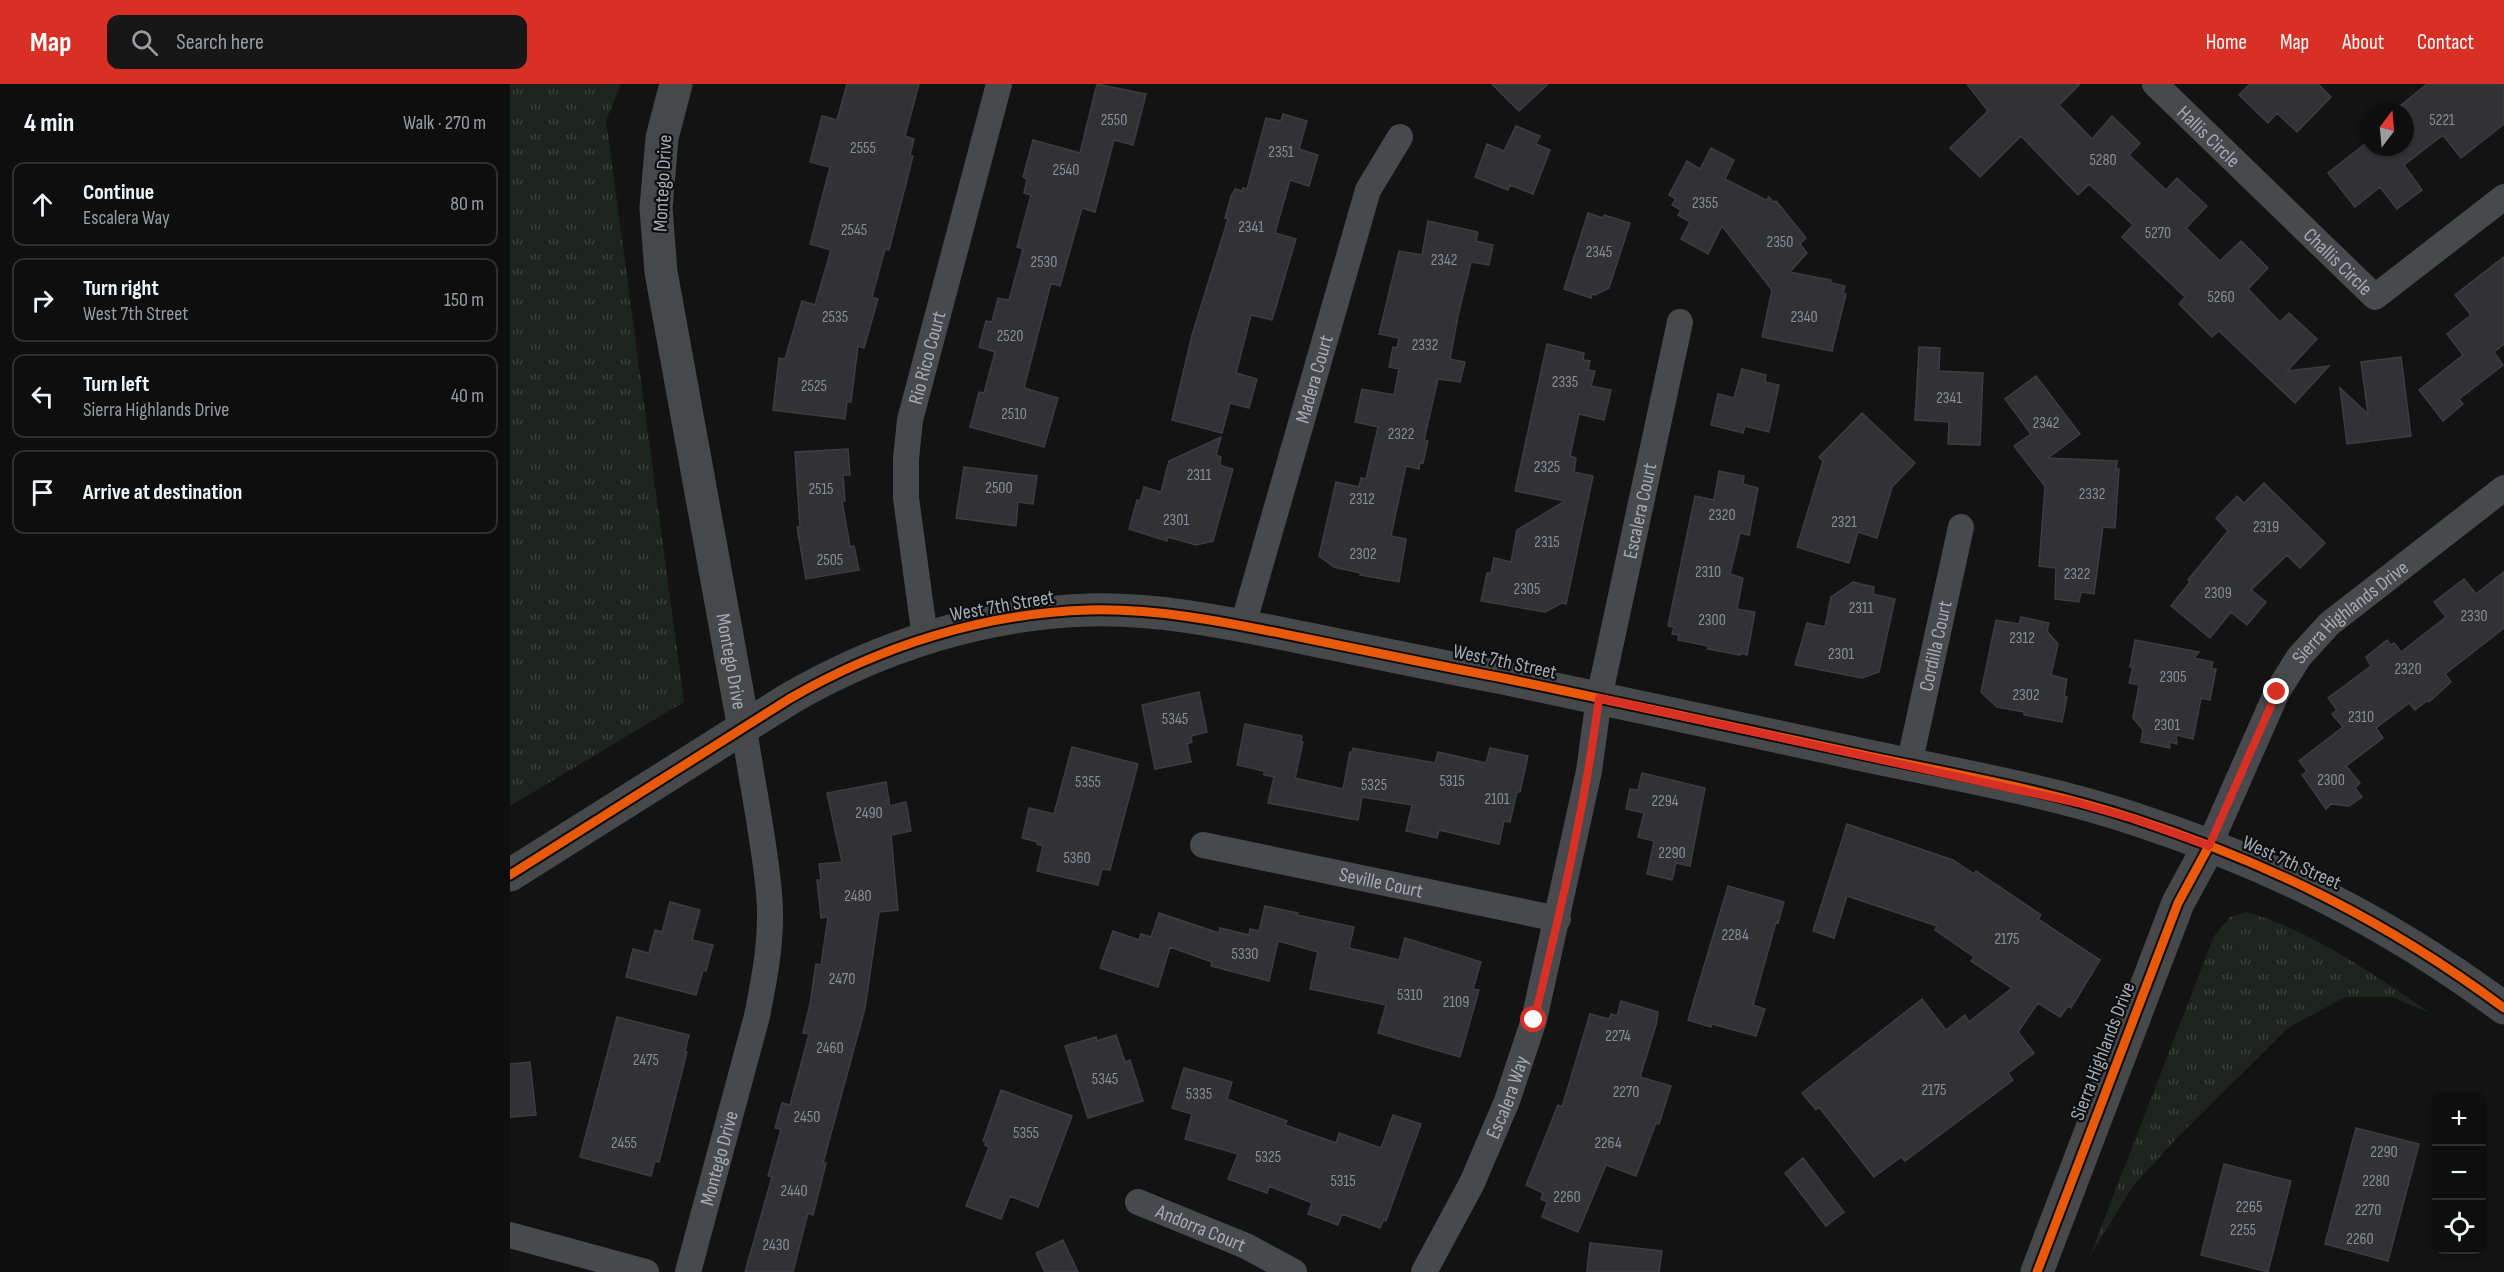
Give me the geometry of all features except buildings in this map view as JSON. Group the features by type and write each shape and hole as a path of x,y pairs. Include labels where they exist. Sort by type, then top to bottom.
{"main road":[{"name":"Montego Drive","path":"675,84 662,138 656,208 661,272 744,729"},
{"name":"West 7th Street","path":"510,875 831,675 870,657 925,638 1006,618 1047,612 1140,611 1243,625 1599,698 2078,803 2134,819 2270,870 2383,926 2441,963 2504,1008"},
{"name":"Sierra Highlands Drive","path":"2037,1272 2178,903 2209,846"}],"street":[{"name":"Rio Rico Court","path":"925,638 906,498 906,459 910,420 999,84"},
{"name":"Hallis Circle","path":"2155,84 2262,188"},
{"name":"Madera Court","path":"1243,625 1368,190 1400,137"},
{"name":"Challis Circle","path":"2262,188 2375,297 2504,197"},
{"name":"Escalera Court","path":"1599,698 1680,322"},
{"name":"Sierra Highlands Drive","path":"2209,846 2277,692 2299,657 2329,624 2504,488"},
{"name":"Cordilla Court","path":"1909,765 1961,527"},
{"name":"Escalera Way","path":"1424,1272 1472,1183 1507,1101 1534,1020 1589,771 1599,698"},
{"name":"Montego Drive","path":"688,1272 757,1017 769,944 769,893 744,729"},
{"name":"Seville Court","path":"1203,844 1558,919"},
{"name":"Andorra Court","path":"1138,1202 1246,1246 1294,1272"},
{"path":"510,1235 646,1272"}],"green space":[{"path":"510,84 621,84 606,120 684,702 510,806"},
{"path":"2246,912 2271,920 2319,942 2430,1013 2392,997 2345,997 2288,1028 2177,1138 2133,1186 2090,1256 2214,936 2230,917"}],"cycle path":[{"path":"510,875 789,699 860,663 896,648 972,626 1050,613 1116,610 1171,614 1224,622 1508,679 1995,782 2101,808 2234,855 2327,898 2417,949 2504,1008"},
{"path":"2037,1272 2178,903 2209,846"}],"route":[{"path":"1534,1020 1589,771 1599,698 2078,803 2134,819 2209,846 2277,692"}]}
